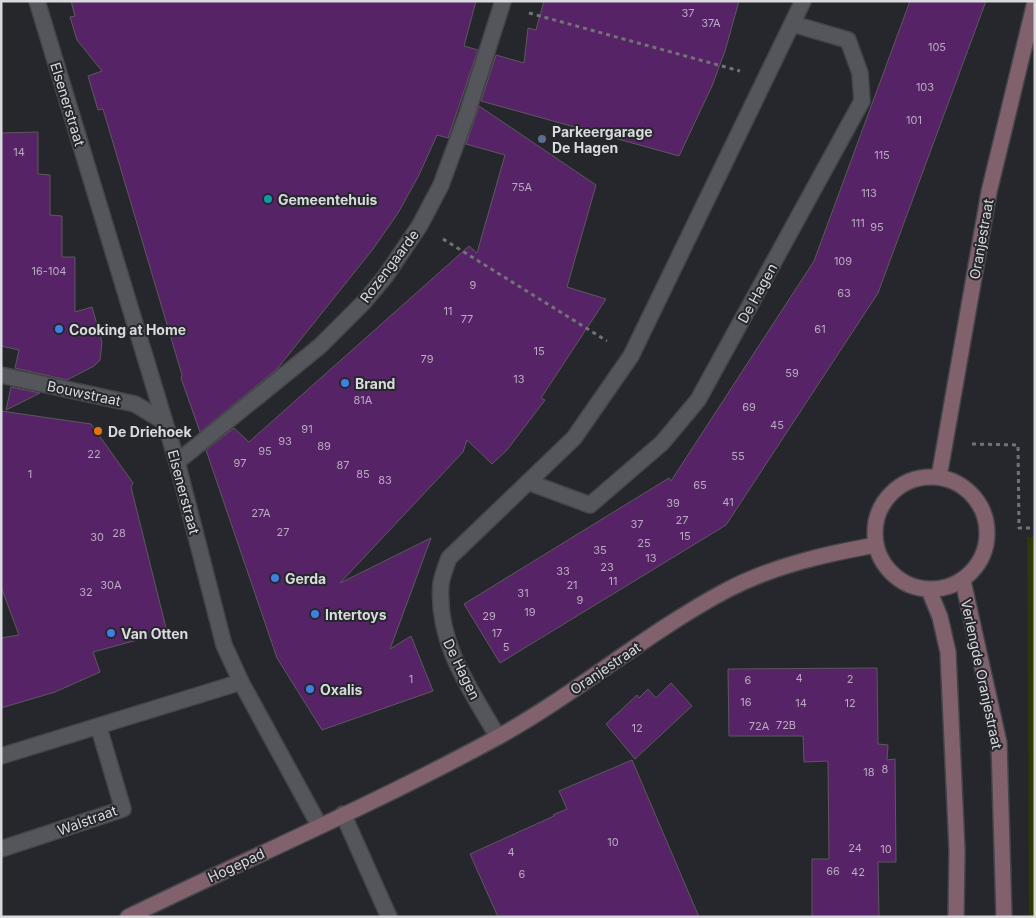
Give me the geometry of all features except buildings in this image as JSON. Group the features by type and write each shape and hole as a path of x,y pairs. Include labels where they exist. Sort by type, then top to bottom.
{"street":[{"name":"Elsenerstraat","path":"37,1 177,462 224,645 319,825"},
{"name":"De Hagen","path":"498,737 450,651 444,630 441,582 449,558 585,424 631,356 803,1"},
{"name":"Oranjestraat","path":"939,477 989,192 1035,2"},
{"name":"Rozengaarde","path":"177,462 320,346 363,303 385,277 420,225 441,185 467,114 502,3"},
{"name":"De Hagen","path":"528,482 590,505 662,443 698,400 862,101 860,73 848,40 793,24"},
{"name":"Bouwstraat","path":"1,375 135,404 163,421"},
{"path":"926,477 939,477 961,485 977,500 987,521 987,544 979,565 962,580 946,588 929,590 901,581 881,559 876,545 877,518 890,495 900,486 926,477"},
{"name":"Oranjestraat","path":"343,814 498,737 728,590 784,566 836,552 876,545"},
{"name":"Verlengde Oranjestraat","path":"962,580 999,743 1004,917"},
{"path":"929,590 940,617 948,652 957,850 956,917"},
{"path":"1,756 99,728 242,682"},
{"name":"Walstraat","path":"1,849 123,809 99,728"},
{"path":"343,814 389,917"},
{"name":"Hogepad","path":"128,917 343,814"}],"path":[{"path":"502,3 767,78"},
{"path":"420,225 631,356"},
{"path":"946,442 985,446 1018,445 1020,528 1035,528"}],"green space":[{"path":"1027,537 1035,537 1035,917 1029,917"}],"place":[{"name":"Parkeergarage De Hagen","path":"542,139"},
{"name":"Gemeentehuis","path":"268,199"},
{"name":"Cooking at Home","path":"59,329"},
{"name":"Brand","path":"345,383"},
{"name":"De Driehoek","path":"98,431"},
{"name":"Gerda","path":"275,578"},
{"name":"Intertoys","path":"315,614"},
{"name":"Van Otten","path":"111,633"},
{"name":"Oxalis","path":"310,689"}]}
